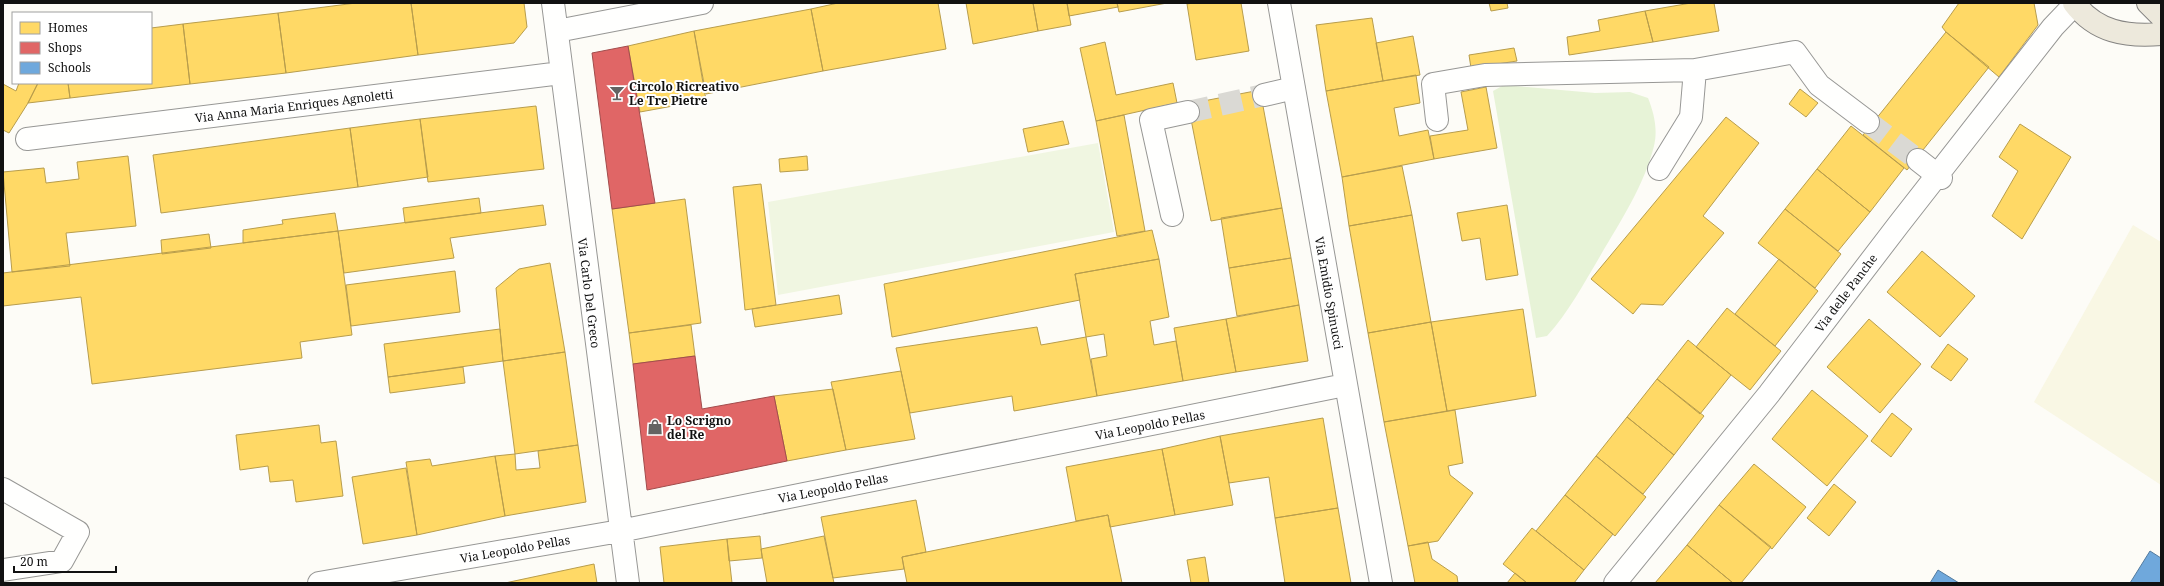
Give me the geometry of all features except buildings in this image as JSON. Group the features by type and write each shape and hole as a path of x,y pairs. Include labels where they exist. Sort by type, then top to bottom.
{"main road":[{"path":"2075,3 2101,27 2118,32 2161,34"},
{"path":"2148,3 2161,16"}],"street":[{"name":"Via Carlo Del Greco","path":"553,3 620,531 628,583"},
{"path":"557,31 702,3"},
{"name":"Via Emidio Spinucci","path":"1279,3 1381,583"},
{"name":"Via delle Panche","path":"1615,583 1769,394 2053,27 2075,3"},
{"path":"1437,120 1433,84 1485,75 1695,70 1795,52 1819,85 1868,122"},
{"path":"1659,170 1691,117 1695,70"},
{"name":"Via Anna Maria Enriques Agnoletti","path":"27,139 561,73"},
{"path":"1264,95 1294,88"},
{"path":"1172,215 1151,120 1188,112"},
{"path":"1918,160 1939,176"},
{"name":"Via Leopoldo Pellas","path":"319,583 620,531 1345,385"},
{"path":"3,489 78,532 62,561 31,574 3,570"}],"shaded area":[{"path":"2133,225 2161,242 2161,485 2034,402"}],"green space":[{"path":"1504,85 1595,93 1630,92 1648,98 1655,121 1656,133 1650,161 1631,204 1562,318 1547,336 1536,338 1493,91"},
{"path":"1098,143 1114,232 778,295 768,202"}],"tunnel":[{"path":"1188,112 1264,95"},
{"path":"1868,122 1918,160"}],"place":[{"name":"Circolo Ricreativo Le Tre Pietre","path":"617,93"},
{"name":"Lo Scrigno del Re","path":"655,427"}]}
